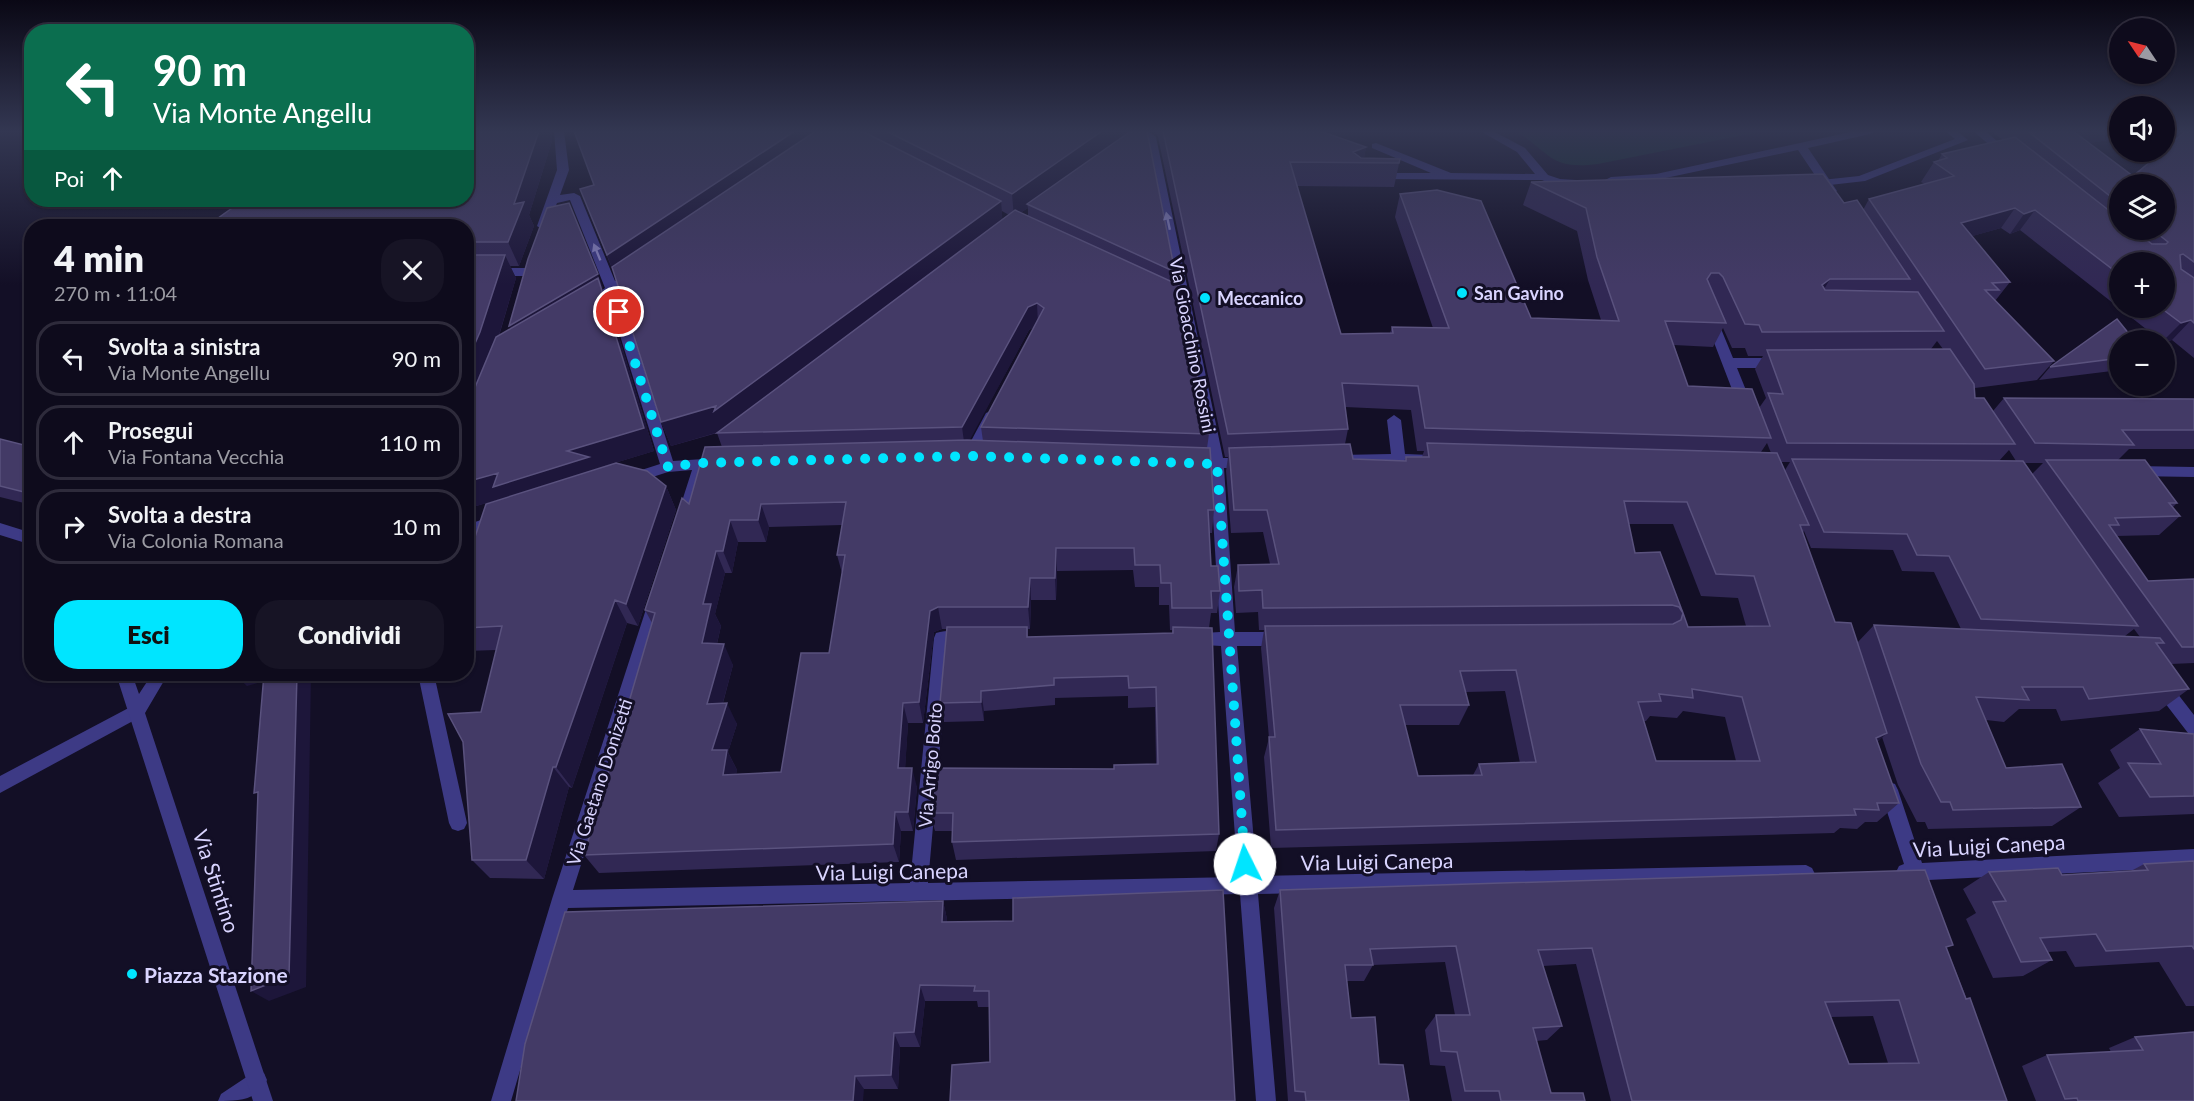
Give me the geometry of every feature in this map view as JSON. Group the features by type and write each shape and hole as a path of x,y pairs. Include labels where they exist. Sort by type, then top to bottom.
{"street":[{"path":"537,241 559,182"},
{"name":"Via Gioacchino Rossini","path":"1159,182 1180,302 1217,464 1228,639 1266,1101"},
{"path":"1803,184 1838,182"},
{"path":"1827,184 1839,203"},
{"path":"553,200 574,196 612,289 668,467"},
{"path":"573,314 641,270"},
{"path":"474,272 526,272"},
{"path":"1703,302 1749,416"},
{"path":"1729,363 1788,362"},
{"path":"970,456 998,404"},
{"path":"1394,420 1399,458"},
{"path":"678,534 700,463 719,449"},
{"path":"1319,460 1435,459"},
{"path":"612,485 668,467 736,462"},
{"path":"1182,463 1262,463"},
{"path":"2114,471 2194,472"},
{"path":"474,529 511,517"},
{"path":"0,529 24,536"},
{"name":"Via Gaetano Donizetti","path":"501,1101 561,899 660,591"},
{"name":"Via Arrigo Boito","path":"918,893 942,638 978,638"},
{"path":"1180,639 1301,639"},
{"path":"2151,671 2194,728"},
{"name":"Via Stintino","path":"127,681 263,1101"},
{"path":"0,785 138,710 156,681"},
{"path":"428,681 458,823"},
{"path":"1883,772 1924,894"},
{"name":"Via Luigi Canepa","path":"1885,872 2194,858"},
{"name":"Via Luigi Canepa","path":"561,899 1826,874"},
{"path":"228,1101 257,1080"}],"building":[{"path":"474,182 521,182 514,204 524,202 508,242 474,242 474,219 217,219 234,207 474,207"},
{"path":"593,182 717,182 607,255 580,189 594,185"},
{"path":"739,182 964,182 1001,201 714,411 716,406 661,422 612,267"},
{"path":"989,182 1029,182 1012,194"},
{"path":"1058,182 1157,182 1175,272 1027,204"},
{"path":"1174,182 1296,182 1341,334 1393,333 1392,327 1449,328 1400,194 1437,190 1481,201 1531,318 1619,321 1597,257 1586,208 1532,182 1829,182 1844,203 1857,200 1910,279 1830,279 1822,285 1825,290 1918,292 1944,331 1762,332 1759,325 1745,324 1723,277 1719,273 1711,273 1707,279 1726,323 1665,321 1688,386 1752,389 1771,438 1425,428 1418,386 1342,383 1348,429 1228,434"},
{"path":"1930,182 2073,182 2109,210 2109,240 2147,240 2152,244 2168,242 2166,240 2175,240 2175,182 2194,182 2194,262 2183,254 2180,255 2181,269 2194,278 2194,323 2191,320 2181,323 2174,318 2175,252 2109,252 2109,267 2035,210 2024,214 2015,208 1961,223 2010,282 1992,283 1999,290 1985,290 2054,361 1985,369 1869,199"},
{"path":"2093,182 2109,182 2109,195"},
{"path":"569,203 598,274 509,326 528,259 547,208"},
{"path":"1015,210 1179,285 1209,434 981,427 1044,308 1037,303 1028,307 962,427 717,433"},
{"path":"474,255 505,255 474,346"},
{"path":"598,278 644,428 567,451 589,457 493,487 498,473 474,480 474,390 496,337"},
{"path":"2117,319 2126,330 2109,330 2109,359 2050,367"},
{"path":"1950,349 1974,384 1975,398 1984,398 2015,444 1787,443 1768,393 1783,394 1767,350"},
{"path":"2004,398 2194,399 2194,430 2122,430 2134,445 2035,443"},
{"path":"0,439 24,445 24,492 0,486"},
{"path":"967,440 1210,448 1214,510 1208,510 1211,566 1218,566 1220,591 1211,591 1212,608 1172,608 1171,583 1161,583 1160,565 1135,565 1134,548 1056,548 1055,578 1030,578 1028,607 938,607 930,611 919,702 903,703 898,768 912,768 908,812 895,812 893,844 584,855 655,613 645,610 682,498 689,504 705,447","holes":["846,502 837,555 845,555 829,653 801,653 781,772 723,775 727,750 712,750 727,703 707,704 724,644 702,643 711,604 703,604 716,551 723,551 730,520 758,520 761,504"]},
{"path":"1427,443 1777,453 1809,525 1800,525 1835,622 1851,623 1887,733 1876,738 1899,803 1877,803 1879,810 1854,809 1856,815 1276,830 1269,737 1275,737 1265,626 1673,624 1681,620 1683,613 1679,607 1672,605 1263,608 1262,590 1239,591 1238,565 1279,564 1267,510 1234,510 1229,448 1350,444 1353,459 1406,461 1406,457 1429,457","holes":["1624,501 1687,502 1716,574 1754,576 1770,626 1688,627 1660,552 1635,553","1516,670 1536,762 1479,764 1482,775 1418,776 1400,705 1469,705 1460,671","1692,689 1742,697 1760,761 1656,761 1638,702 1661,701 1659,694 1693,698"]},
{"path":"1792,459 2023,461 2138,626 1981,619 1949,556 1917,555 1907,534 1824,532"},
{"path":"2046,460 2145,460 2177,503 2169,503 2180,516 2115,518 2119,525 2109,525 2148,581 2194,579 2194,647 2182,647"},
{"path":"616,463 647,471 666,486 626,604 615,600 556,767 553,767 526,860 472,860 463,742 448,714 481,712 502,626 474,628 474,540 486,504"},
{"path":"1874,625 2160,638 2164,643 2156,643 2189,689 2089,699 2083,687 2022,687 2029,700 1976,697 2006,768 2062,764 2081,807 1953,810 1950,802 1941,802 1921,764"},
{"path":"947,627 1027,627 1027,637 1173,633 1173,627 1212,628 1219,834 952,842 953,813 930,813 934,768 1114,769 1114,765 1158,764 1156,687 1129,688 1128,676 1054,678 1054,685 981,691 981,702 940,703"},
{"path":"263,681 297,681 289,976 251,991 258,792 254,793"},
{"path":"2140,729 2194,734 2194,796 2150,797 2128,763 2161,764"},
{"path":"2194,861 2194,949 2192,946 2106,951 2096,934 2040,938 2052,960 2021,962 1993,902 2006,901 1989,872 2058,868 2062,875 2148,870 2144,864"},
{"path":"1925,870 1953,945 1946,947 1966,999 1970,998 2007,1101 1632,1101 1592,948 1538,950 1562,1026 1533,1028 1551,1093 1583,1093 1585,1101 1501,1101 1499,1091 1465,1091 1457,1052 1441,1051 1436,1015 1470,1015 1456,946 1370,949 1373,965 1345,965 1351,1018 1375,1017 1379,1064 1403,1065 1409,1101 1306,1101 1305,1092 1295,1091 1280,890","holes":["1899,1000 1919,1063 1849,1064 1825,1002"]},
{"path":"1223,890 1235,1101 950,1101 952,1065 990,1062 989,991 974,991 975,986 920,985 914,1032 894,1033 891,1075 855,1076 853,1101 516,1101 525,1044 565,912 943,901 942,922 1013,921 1013,898"},
{"path":"2194,1032 2194,1101 2065,1099 2047,1055 2143,1050 2135,1037"}],"place":[{"name":"San Gavino","path":"1462,293"},
{"name":"Meccanico","path":"1205,298"},
{"name":"Piazza Stazione","path":"132,974"}],"route":[{"path":"619,312 668,467 700,463 970,456 1217,464 1245,864"}]}
